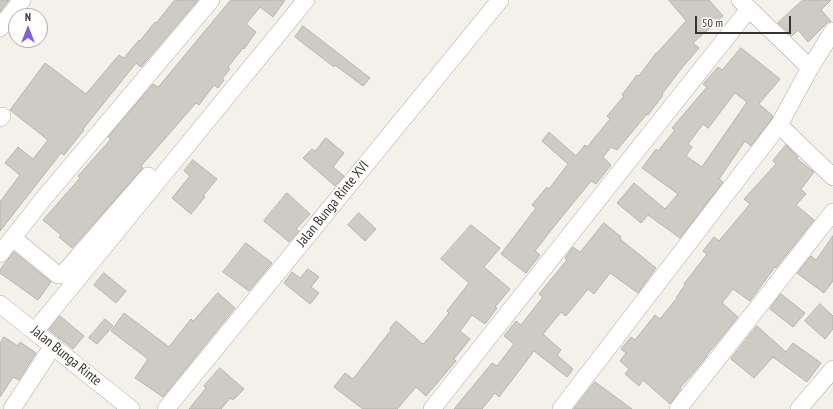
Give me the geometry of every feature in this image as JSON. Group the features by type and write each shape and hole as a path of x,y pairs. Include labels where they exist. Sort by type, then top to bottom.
{"street":[{"path":"0,28 22,0"},
{"path":"0,254 44,198 211,0"},
{"path":"13,238 58,275 64,274 290,9 294,0"},
{"path":"35,331 306,0"},
{"name":"Jalan Bunga Rinte XVI","path":"166,409 500,0"},
{"path":"432,409 744,4 810,68"},
{"path":"561,409 779,125 810,68 833,31"},
{"path":"779,125 833,177"},
{"path":"678,409 833,212"},
{"name":"Jalan Bunga Rinte","path":"0,304 131,409"},
{"path":"12,409 53,346"},
{"path":"799,409 833,369"}],"building":[{"path":"0,0 9,0 0,12"},
{"path":"175,0 198,0 141,67 136,63 64,155 61,153 0,231 0,202 20,175 5,163 18,147 33,159 48,140 10,110 45,63 86,94 119,55 124,58"},
{"path":"231,0 285,0 273,17 260,7 246,24 256,32 244,49 243,48 228,67 230,69 222,79 224,80 218,88 214,85 199,105 196,103 141,166 143,168 72,248 59,237 61,235 43,220 80,178 78,176 111,139 108,137 153,84 158,87"},
{"path":"669,0 709,0 723,16 693,43 699,48 681,69 648,115 647,114 617,150 611,147 603,157 611,165 596,184 591,181 556,224 535,251 540,255 526,273 501,254 536,208 532,205 547,187 549,189 568,164 542,141 549,132 576,156 585,145 587,147 610,119 607,116 624,96 622,95 637,75 639,76 656,53 686,21"},
{"path":"803,0 831,0 821,10 831,21 828,22 808,42 798,30 792,36 778,23"},
{"path":"303,26 370,78 363,86 335,65 334,67 295,37"},
{"path":"741,48 780,79 759,104 773,116 751,146 745,141 719,179 723,182 680,238 648,215 641,223 617,203 634,183 665,209 678,194 642,168 656,149 658,151 675,130 672,128 707,87 703,84 718,67 722,70","holes":["735,93 747,102 702,167 686,156 692,147 688,144 703,124 708,128"]},
{"path":"326,138 344,153 333,167 344,176 335,186 303,158 312,149 315,151"},
{"path":"786,145 798,157 796,158 814,172 801,189 806,194 796,205 814,220 776,268 775,267 750,301 733,289 722,303 738,317 680,388 681,389 670,404 643,380 639,386 625,374 629,369 620,361 626,353 621,349 631,337 635,340 655,315 660,319 677,298 685,285 684,284 707,254 703,251 714,237 719,241 750,204 744,199 776,164 773,161"},
{"path":"193,160 217,179 191,214 172,198 190,176 184,171"},
{"path":"287,193 310,214 296,229 299,231 289,242 264,221"},
{"path":"359,213 376,229 365,241 348,225"},
{"path":"604,223 621,237 620,239 656,268 638,293 610,273 594,294 588,289 566,316 561,312 543,334 561,350 557,355 573,369 567,377 534,351 499,397 495,393 482,409 454,409 492,363 497,366 514,344 504,336 516,321 521,325 543,297 539,294 567,260 565,258 573,247 580,252"},
{"path":"471,225 500,248 484,267 510,289 495,307 497,308 485,324 472,315 460,331 470,339 454,359 456,361 426,396 416,387 397,409 363,409 334,387 345,373 353,379 391,330 390,328 396,321 423,344 429,338 449,313 447,311 469,283 441,259"},
{"path":"833,236 833,281 824,293 797,273 811,256 816,260"},
{"path":"246,243 272,263 249,291 223,272"},
{"path":"14,252 51,282 38,300 0,273 0,270"},
{"path":"308,269 319,277 311,287 319,293 310,304 284,283 292,272 300,278"},
{"path":"104,273 126,291 116,303 94,285"},
{"path":"218,293 235,308 163,397 135,378 148,359 111,331 124,313 169,347 191,319 193,321"},
{"path":"781,294 805,313 793,327 770,309"},
{"path":"820,304 833,316 833,329 825,339 805,321"},
{"path":"60,316 84,336 73,349 49,330"},
{"path":"105,319 113,326 97,344 89,338"},
{"path":"757,326 786,352 793,343 821,363 807,382 773,357 754,378 731,359"},
{"path":"4,337 18,346 20,342 36,353 19,380 13,377 0,397 0,344"},
{"path":"220,368 244,389 233,400 230,398 221,409 189,409 206,388 204,386"},
{"path":"595,382 632,409 574,409"}]}
